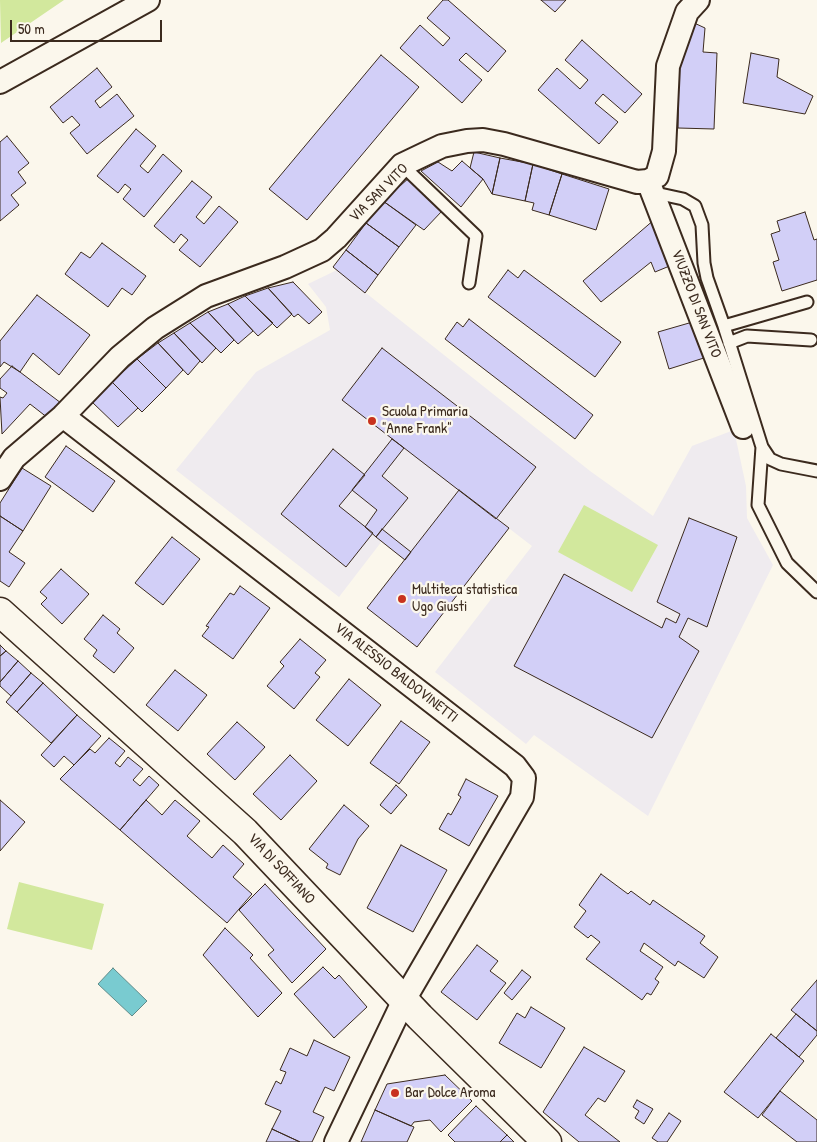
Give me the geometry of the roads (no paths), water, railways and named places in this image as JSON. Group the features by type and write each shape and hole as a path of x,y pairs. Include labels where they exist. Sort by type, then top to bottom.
{"street":[{"path":"1,82 148,0"},
{"path":"651,189 664,151 668,66 687,12 698,0"},
{"name":"VIA SAN VITO","path":"0,479 7,455 63,416 120,357 168,318 206,296 285,267 328,246 402,165 442,146 467,140 484,140 504,144 637,182 651,189"},
{"name":"VIUZZO DI SAN VITO","path":"651,189 743,427"},
{"name":"VIA ALESSIO BALDOVINETTI","path":"63,416 507,760 522,774 524,784 522,797 404,1000"},
{"name":"VIA DI SOFFIANO","path":"0,612 246,832 404,1000 547,1142"},
{"path":"336,1142 404,1000"}],"lane":[{"path":"402,165 476,236 469,283"},
{"path":"651,189 660,194 683,199 695,206 702,225 707,278 762,447 770,459 781,464 817,471"},
{"path":"724,326 807,302"},
{"path":"729,343 746,336 811,340"},
{"path":"762,447 758,505 788,562 817,592"}],"water":[{"path":"113,968 147,1001 132,1016 98,984"}],"place":[{"name":"Scuola Primaria \"Anne Frank\"","path":"372,421"},
{"name":"Multiteca statistica Ugo Giusti","path":"402,599"},
{"name":"Bar Dolce Aroma","path":"395,1093"}]}
